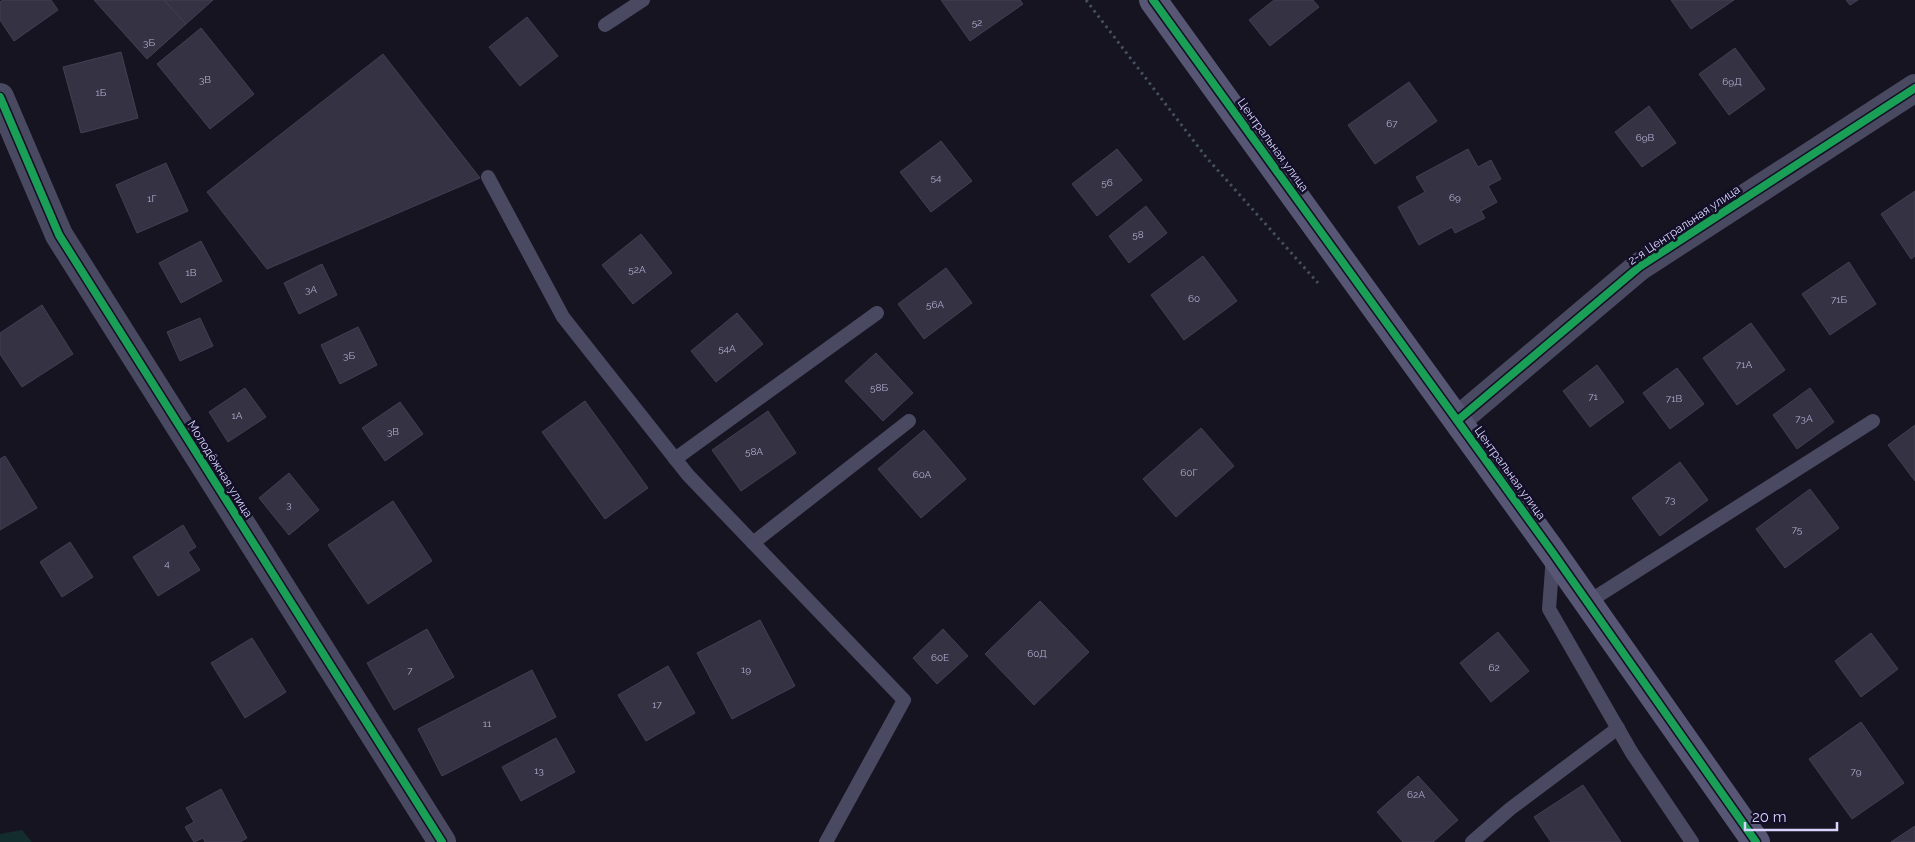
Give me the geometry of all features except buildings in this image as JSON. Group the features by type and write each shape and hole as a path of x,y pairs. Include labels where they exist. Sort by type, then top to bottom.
{"street":[{"name":"Центральная улица","path":"1153,0 1458,420 1756,842"},
{"name":"2-я Центральная улица","path":"1458,420 1639,267 1915,88"},
{"name":"Молодёжная улица","path":"0,97 59,234 434,840"}],"lane":[{"path":"606,26 643,0"},
{"path":"488,177 563,317 675,459 688,475 904,700 826,842"},
{"path":"675,459 877,313"},
{"path":"753,543 909,421"},
{"path":"1588,602 1873,421"},
{"path":"1553,553 1549,610 1632,753 1692,842"},
{"path":"1472,842 1510,809 1618,728"}],"path":[{"path":"1086,0 1206,157 1321,286"}],"green space":[{"path":"22,830 32,842 0,842 0,834"}],"cycle path":[{"path":"1153,0 1553,553 1756,842"},
{"path":"1458,420 1639,267 1915,88"},
{"path":"0,97 59,235 442,842"}]}
